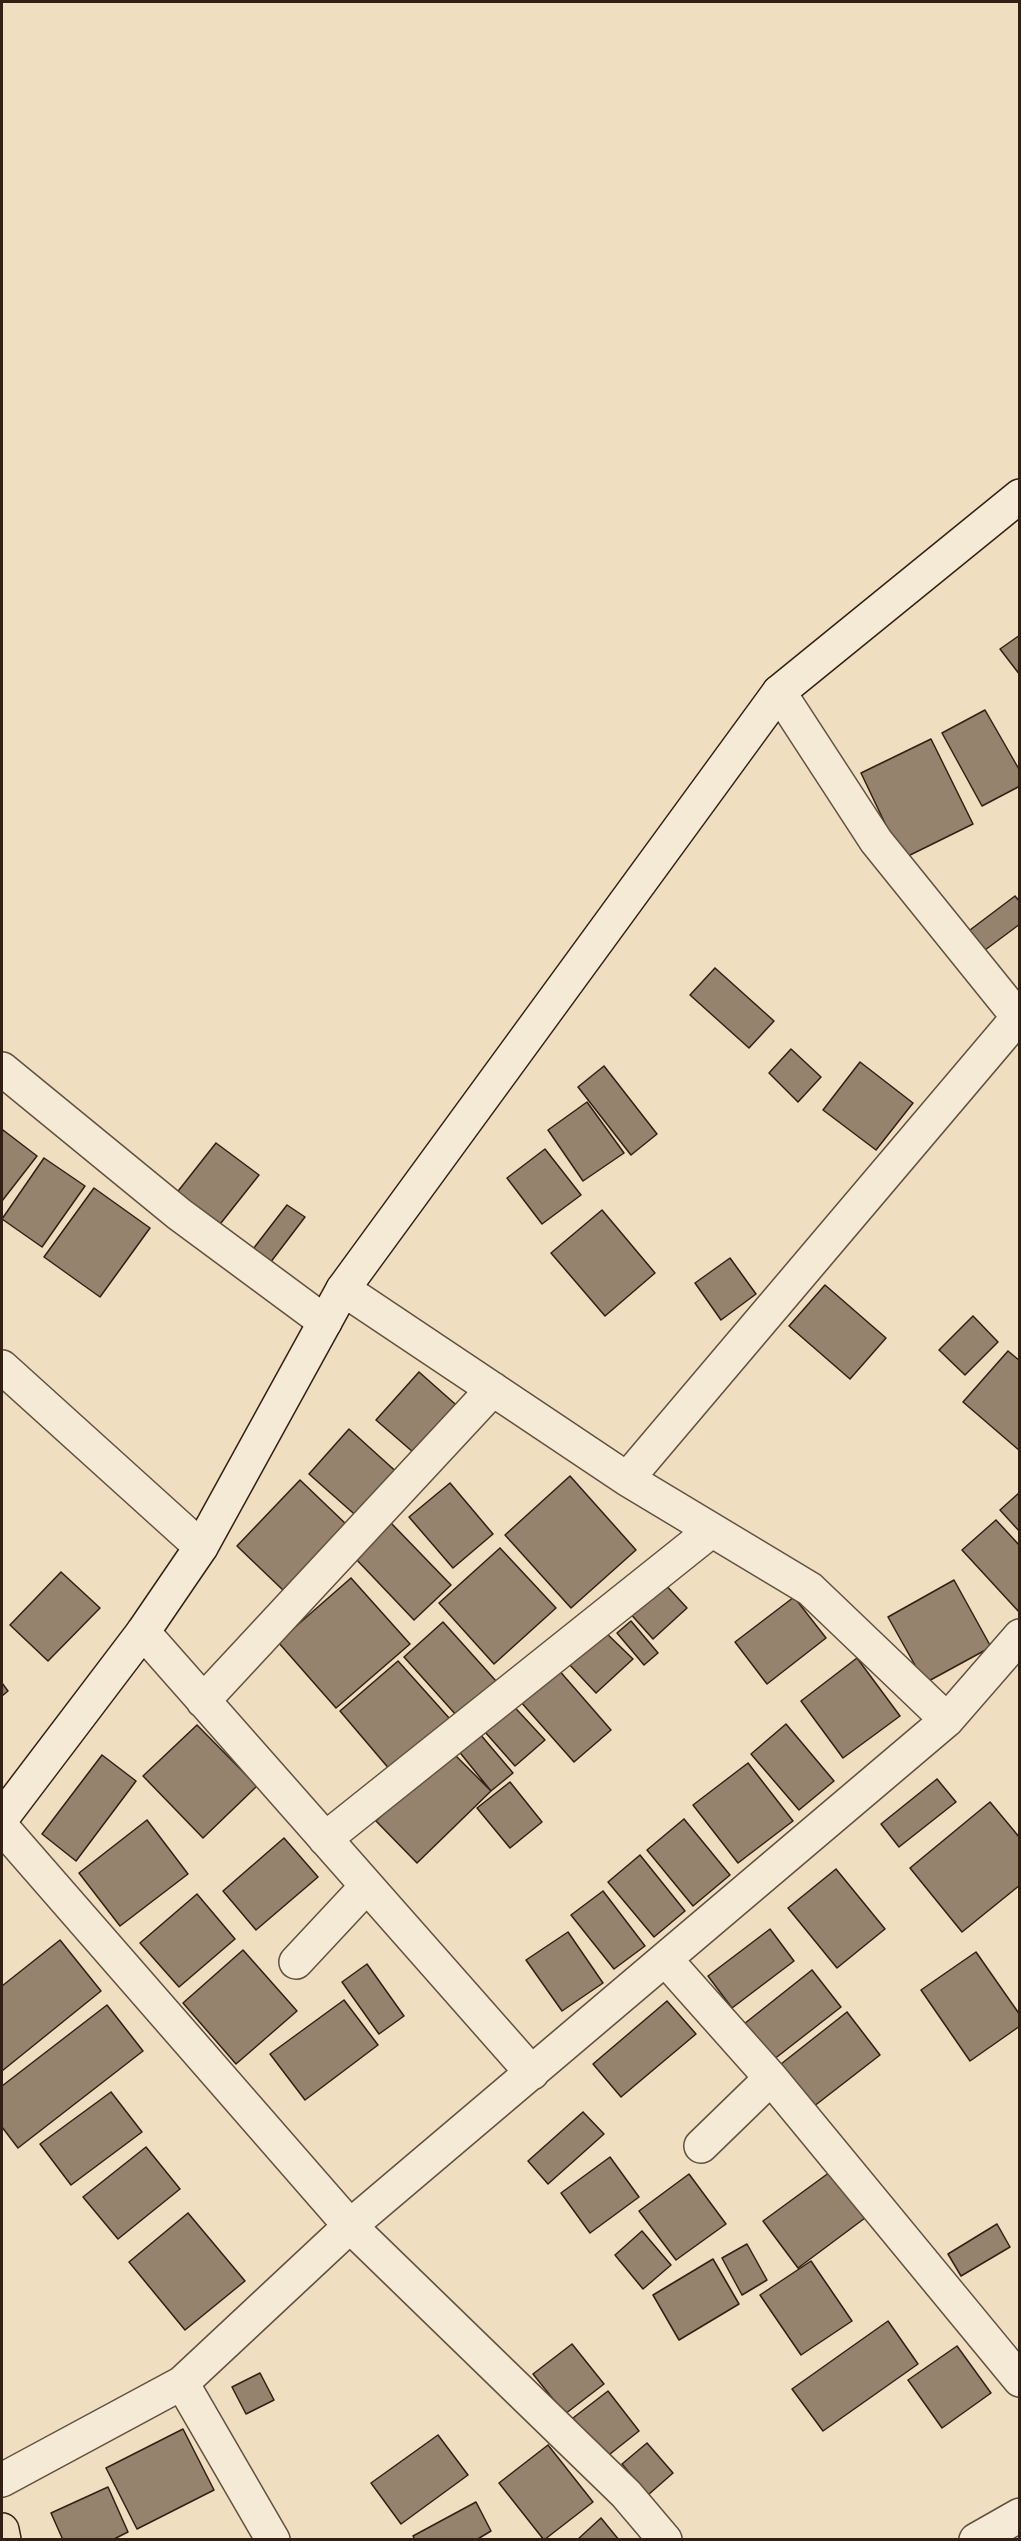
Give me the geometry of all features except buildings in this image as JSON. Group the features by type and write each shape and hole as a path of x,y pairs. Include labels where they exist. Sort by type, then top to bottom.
{"highway":[{"path":"2,2530 4,2540"}],"street":[{"path":"2,1818 143,1632 201,1547 343,1289 779,692 1020,496"},
{"path":"627,1479 1019,1016 876,841 779,692"},
{"path":"2,1069 179,1214 325,1323"},
{"path":"343,1289 627,1479 810,1589 947,1720"},
{"path":"2,1367 201,1547"},
{"path":"203,1701 493,1389"},
{"path":"325,1839 712,1530"},
{"path":"143,1632 532,2073"},
{"path":"2,2480 182,2383 350,2226 947,1720 1020,1636"},
{"path":"2,1827 350,2226 626,2494 665,2540"},
{"path":"296,1962 366,1887"},
{"path":"666,1960 771,2078 1020,2380"},
{"path":"701,2145 771,2078"},
{"path":"182,2383 273,2540"},
{"path":"976,2540 1020,2515"}]}
